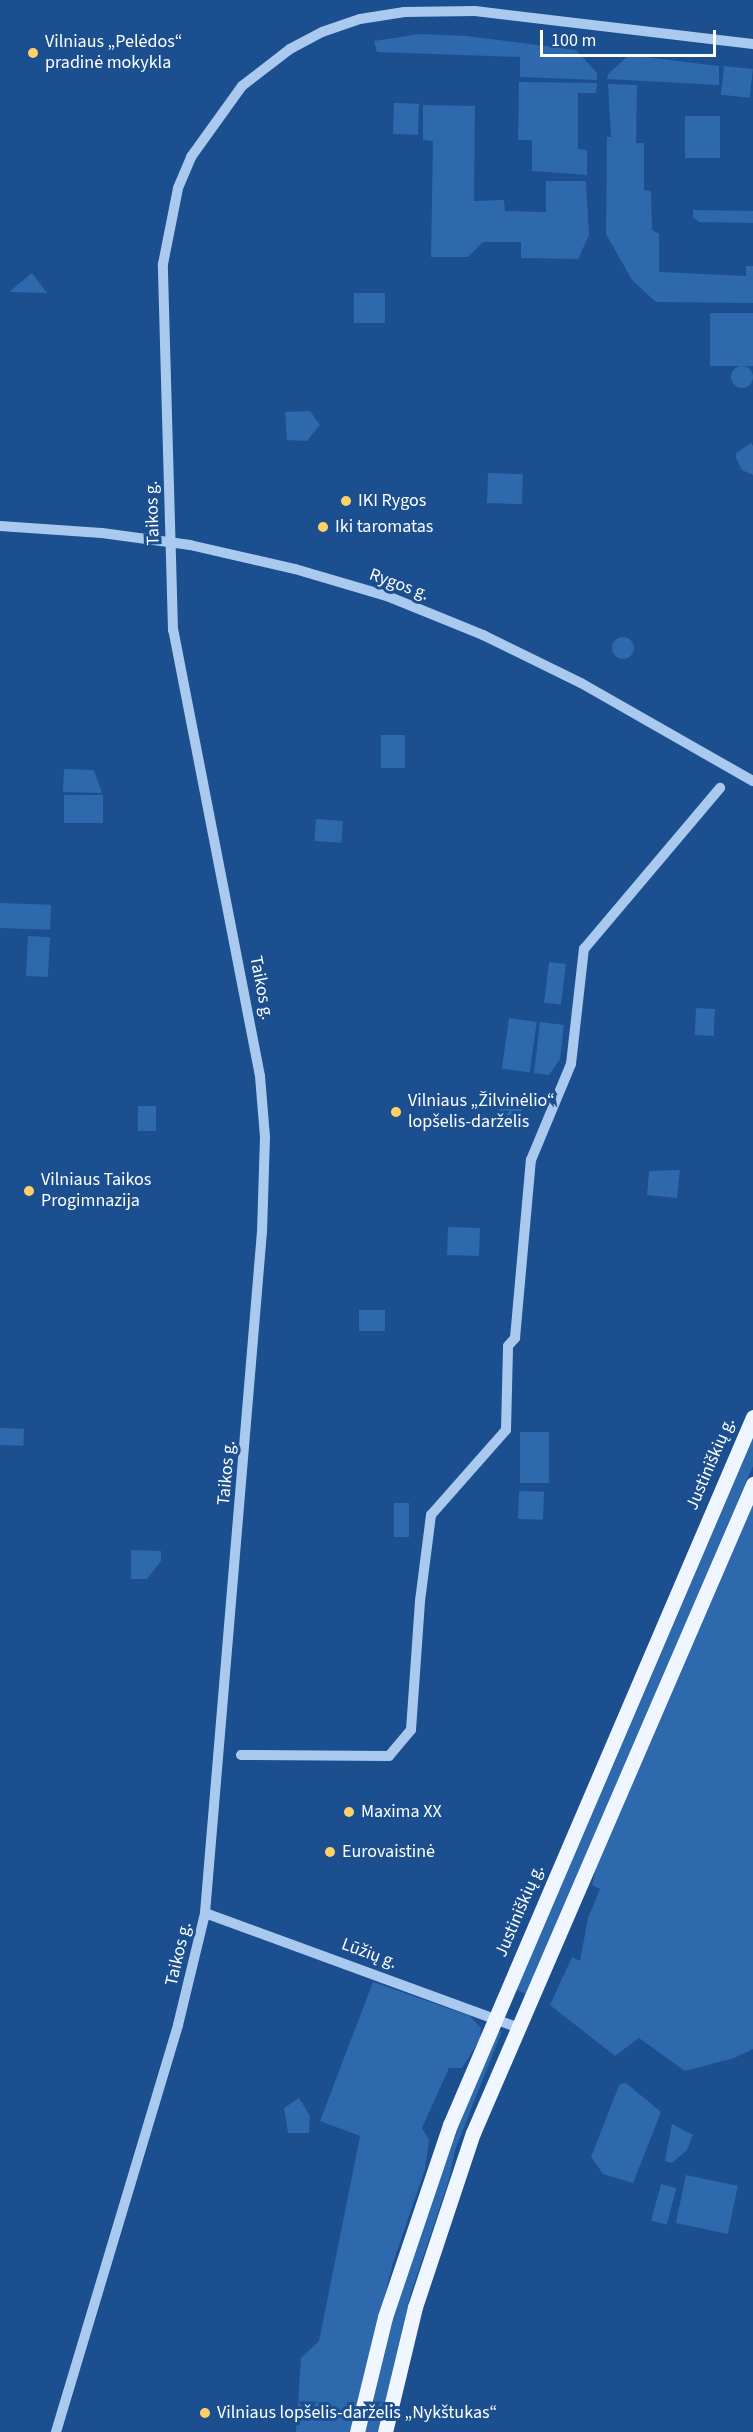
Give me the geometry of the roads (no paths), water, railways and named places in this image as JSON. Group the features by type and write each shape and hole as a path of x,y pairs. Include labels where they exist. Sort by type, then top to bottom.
{"main road":[{"name":"Justiniškių g.","path":"357,2432 385,2317 414,2225 496,2018 753,1417"},
{"path":"385,2432 415,2307 473,2133 753,1484"}],"street":[{"name":"Taikos g.","path":"56,2432 178,2025 205,1913 257,1315 265,1137 249,1006 175,651 163,324 163,264 169,218 191,157 230,99 261,69 322,32 360,19 404,12 495,12 753,44"},
{"name":"Rygos g.","path":"0,526 171,542 294,569 387,596 443,619 581,683 753,781"},
{"path":"241,1755 389,1756 411,1730 420,1601 432,1515 506,1430 508,1346 515,1338 531,1160 571,1064 584,949 720,788"},
{"name":"Lūžių g.","path":"205,1913 520,2028"}],"place":[{"name":"Vilniaus „Pelėdos“ pradinė mokykla","path":"33,53"},
{"name":"IKI Rygos","path":"346,501"},
{"name":"Iki taromatas","path":"323,527"},
{"name":"Vilniaus „Žilvinėlio“ lopšelis-darželis","path":"396,1112"},
{"name":"Vilniaus Taikos Progimnazija","path":"29,1191"},
{"name":"Maxima XX","path":"349,1812"},
{"name":"Eurovaistinė","path":"330,1852"},
{"name":"Vilniaus lopšelis-darželis „Nykštukas“","path":"205,2413"}]}
